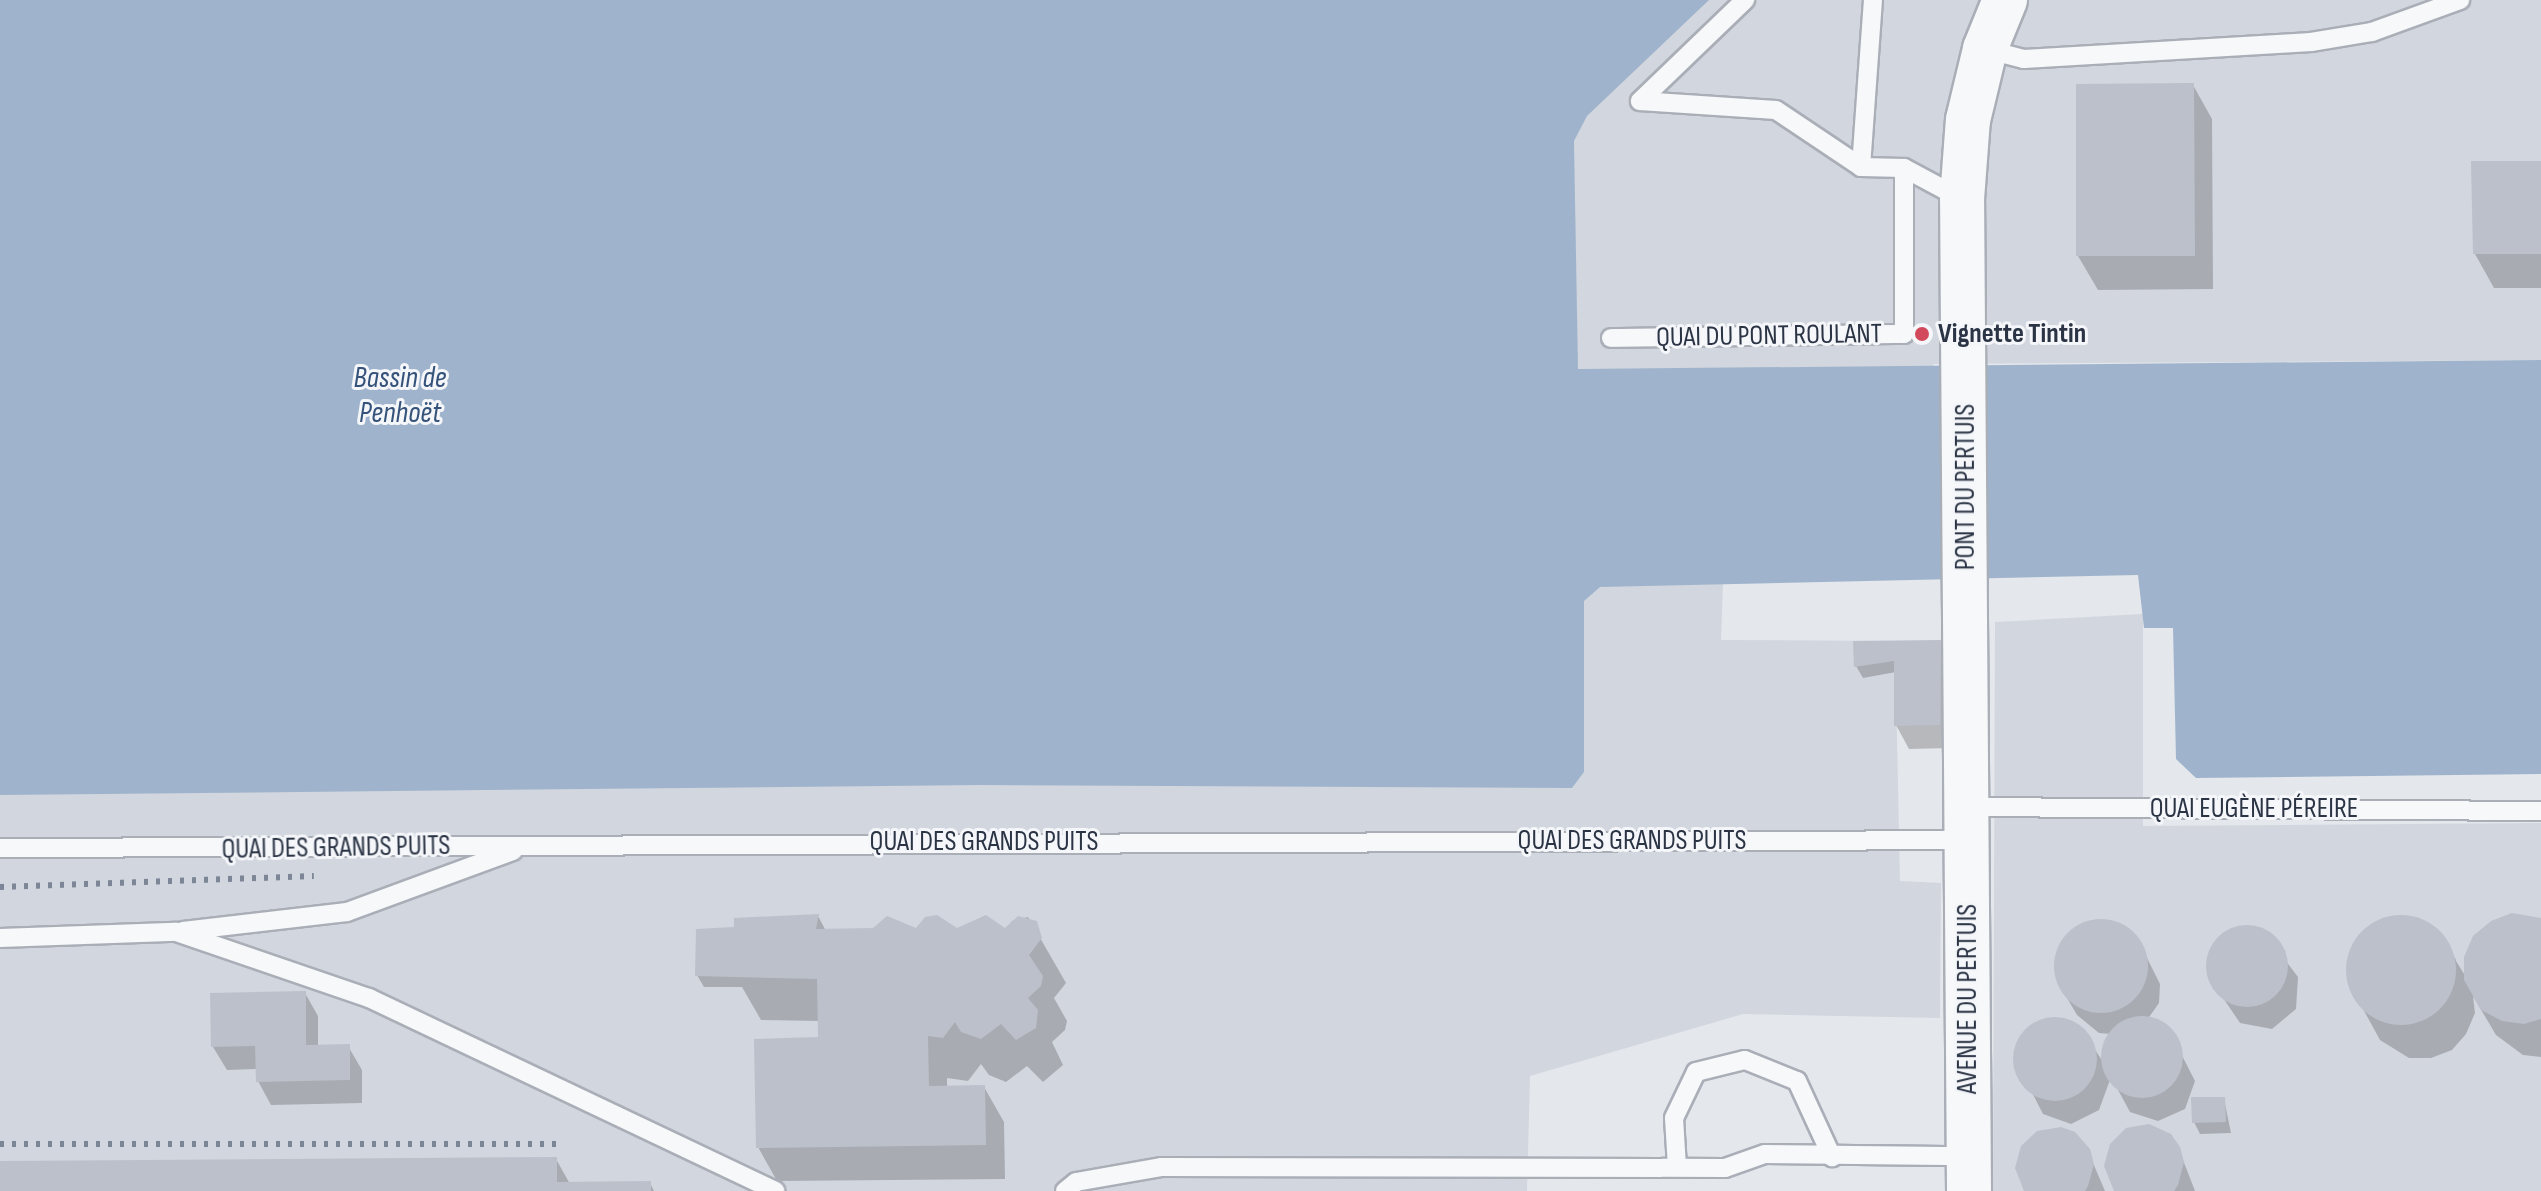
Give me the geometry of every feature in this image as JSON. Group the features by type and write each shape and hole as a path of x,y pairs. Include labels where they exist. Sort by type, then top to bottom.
{"street":[{"name":"PONT DU PERTUIS","path":"1967,824 1962,199 1968,120 1985,49 2005,0"},
{"name":"AVENUE DU PERTUIS","path":"1967,824 1969,1173"}],"lane":[{"path":"1745,0 1640,101 1776,110 1861,167 1904,168 1962,199"},
{"path":"1861,167 1873,0"},
{"path":"1985,49 2024,59 2311,42 2384,29 2460,0"},
{"name":"QUAI DU PONT ROULANT","path":"1611,338 1904,334 1904,168"},
{"name":"QUAI EUGÈNE PÉREIRE","path":"1967,824 2541,811"},
{"name":"QUAI DES GRANDS PUITS","path":"0,848 527,846 1967,824"},
{"path":"0,938 176,932 347,912 527,846"},
{"path":"176,932 369,998 776,1191"},
{"path":"1677,1167 1674,1118 1696,1072 1745,1060 1797,1081 1832,1157"},
{"path":"1065,1191 1076,1182 1161,1167 1725,1168 1765,1154 1832,1157 1969,1173"}],"shaded area":[{"path":"0,0 2541,0 2541,360 1933,364 1935,577 1723,584 1721,640 1895,641 1900,881 1941,883 1940,1018 1743,1014 1530,1076 1527,1191 0,1191"},
{"path":"2143,614 2143,826 2541,823 2541,1191 1993,1191 1995,622"}],"water":[{"name":"Bassin de Penhoët","path":"0,0 1709,0 1587,116 1574,141 1578,369 2541,360 2541,774 2196,778 2176,759 2173,628 2144,628 2138,575 1600,587 1584,601 1584,772 1572,788 982,785 0,795"}],"building":[{"path":"2194,83 2195,256 2076,256 2076,84"},
{"path":"2471,161 2541,161 2541,254 2473,254"},
{"path":"1941,640 1940,725 1894,726 1894,661 1854,667 1853,641"},
{"path":"2512,913 2541,918 2541,1019 2524,1024 2502,1021 2481,1010 2464,980 2464,957 2473,936 2491,921"},
{"path":"819,914 816,929 873,928 887,916 916,928 925,917 937,915 957,928 986,915 1005,928 1018,916 1037,921 1042,938 1029,955 1043,976 1041,986 1028,998 1038,1010 1036,1028 1016,1040 1001,1024 981,1039 961,1032 955,1022 943,1038 928,1036 929,1086 985,1085 986,1145 756,1148 754,1039 818,1037 817,979 695,976 696,929 734,927 734,918"},
{"path":"2401,915 2422,919 2440,931 2452,949 2456,970 2452,991 2440,1009 2422,1021 2401,1025 2380,1021 2362,1009 2350,991 2346,970 2350,949 2362,931 2380,919"},
{"path":"2101,919 2119,923 2134,933 2144,948 2148,966 2144,984 2134,999 2119,1009 2101,1013 2083,1009 2068,999 2058,984 2054,966 2058,948 2068,933 2083,923"},
{"path":"2247,925 2263,928 2276,937 2285,950 2288,966 2285,982 2276,995 2263,1004 2247,1007 2231,1004 2218,995 2209,982 2206,966 2209,950 2218,937 2231,928"},
{"path":"306,991 306,1045 350,1044 350,1080 256,1082 255,1046 211,1047 210,993"},
{"path":"2134,1016 2150,1016 2165,1023 2176,1034 2183,1057 2180,1073 2171,1086 2150,1098 2134,1098 2119,1091 2108,1080 2101,1065 2101,1049 2108,1034 2119,1023"},
{"path":"2055,1017 2071,1020 2090,1036 2097,1059 2094,1075 2078,1094 2055,1101 2039,1098 2020,1082 2013,1059 2016,1043 2032,1024"},
{"path":"2191,1097 2225,1097 2226,1122 2192,1123"},
{"path":"2149,1124 2171,1134 2180,1147 2184,1162 2178,1185 2174,1191 2114,1191 2104,1166 2110,1144 2126,1128"},
{"path":"2061,1127 2075,1132 2090,1149 2094,1164 2088,1186 2085,1191 2024,1191 2015,1168 2021,1146 2037,1131"},
{"path":"557,1157 557,1182 651,1181 651,1191 0,1191 0,1161"}],"railway":[{"path":"0,887 314,876"},
{"path":"0,1144 560,1144"}],"place":[{"name":"Vignette Tintin","path":"1922,334"}]}
